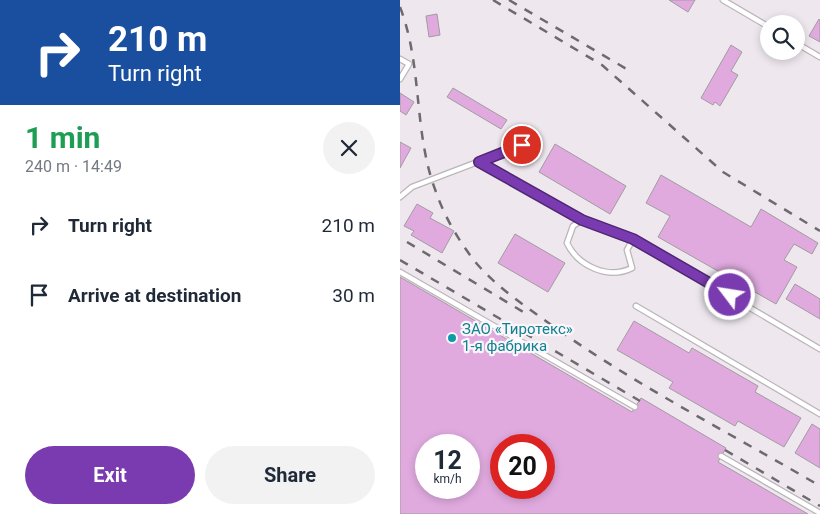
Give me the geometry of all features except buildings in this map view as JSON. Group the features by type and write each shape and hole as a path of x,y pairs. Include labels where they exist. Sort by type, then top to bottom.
{"lane":[{"path":"723,0 760,22"},
{"path":"805,48 820,57"},
{"path":"400,59 409,64 400,79"},
{"path":"400,198 412,187 522,145"},
{"path":"479,162 582,220 633,239 820,349"},
{"path":"582,220 573,226 568,243 572,254 594,270 623,273 632,268 627,250 633,239"},
{"path":"400,272 635,407"},
{"path":"636,306 820,414"},
{"path":"721,456 820,513"}],"railway":[{"path":"493,0 602,65 723,172 820,231"},
{"path":"509,0 630,71"},
{"path":"400,7 412,53 424,146 429,169 448,221 477,264 512,296 615,368 820,486"},
{"path":"407,242 525,313"},
{"path":"400,260 640,401"},
{"path":"725,450 820,506"}],"place":[{"name":"ЗАО «Тиротекс» 1-я фабрика","path":"452,338"}],"route":[{"path":"522,145 479,162 582,220 633,239 730,295"}]}
